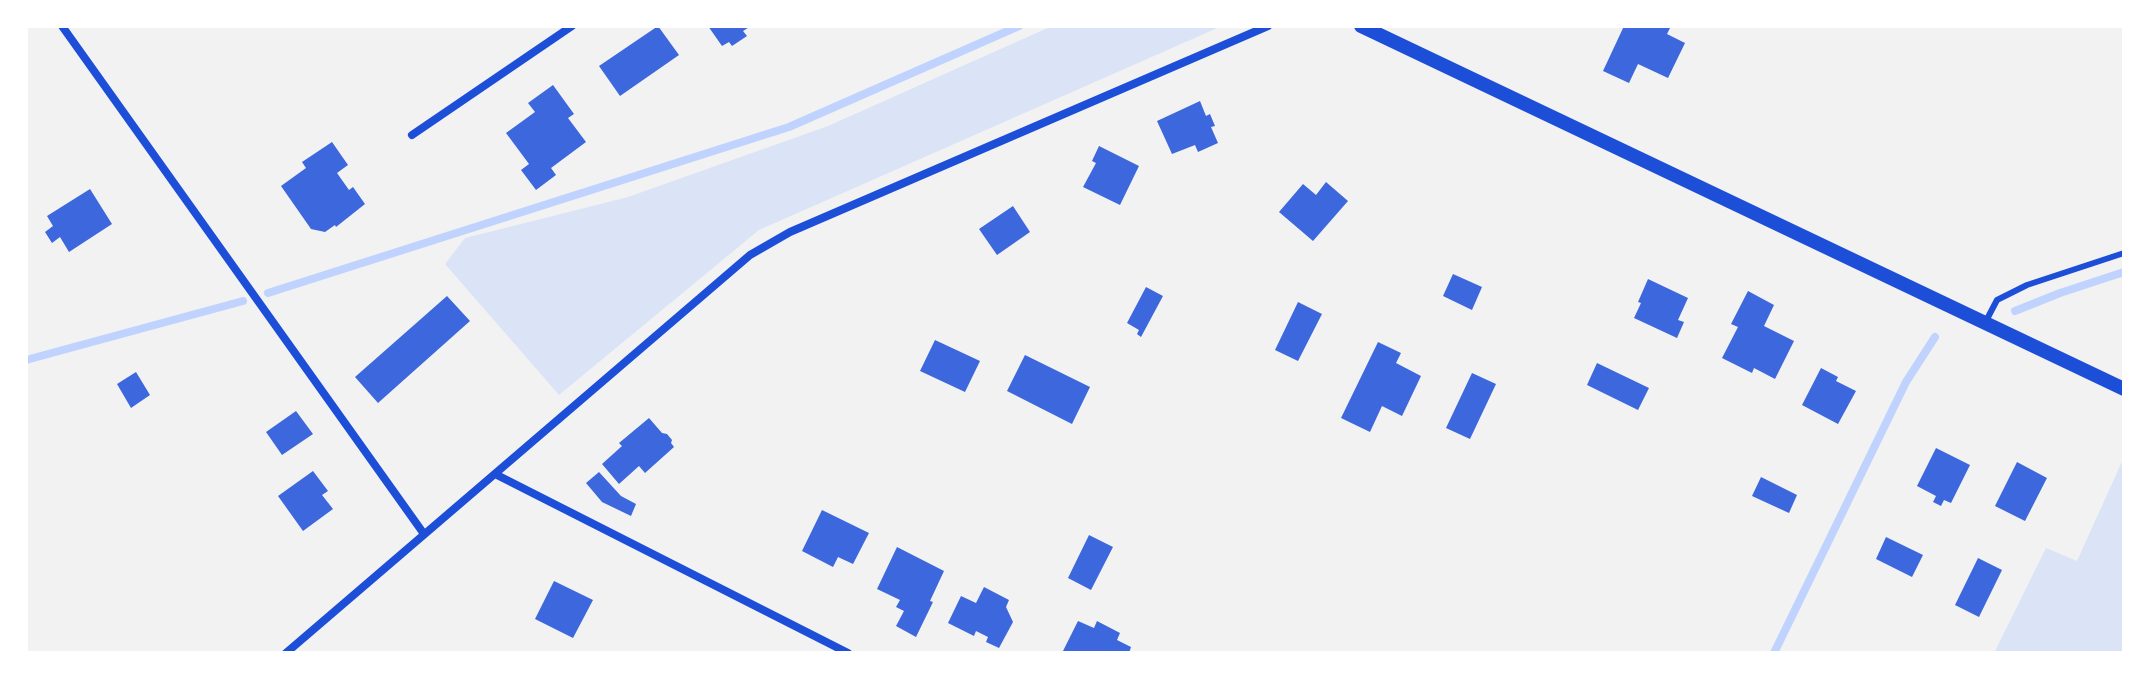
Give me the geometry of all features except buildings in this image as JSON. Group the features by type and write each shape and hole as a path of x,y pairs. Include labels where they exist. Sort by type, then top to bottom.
{"street":[{"path":"62,26 424,534"},
{"path":"412,135 572,26"},
{"path":"286,653 750,255 790,232 1268,26"},
{"path":"1361,26 2124,389"},
{"path":"495,474 848,653"}],"lane":[{"path":"1984,325 1997,300 2027,285 2124,253"}],"shaded area":[{"path":"1052,26 1222,26 759,230 559,395 445,264 465,238 628,197 828,126"},
{"path":"2124,457 2124,653 1994,653 2046,548 2077,561"}],"waterway":[{"path":"268,293 789,127 1019,26"},
{"path":"2015,311 2124,272"},
{"path":"26,360 243,301"},
{"path":"1774,653 1906,382 1935,337"}]}
